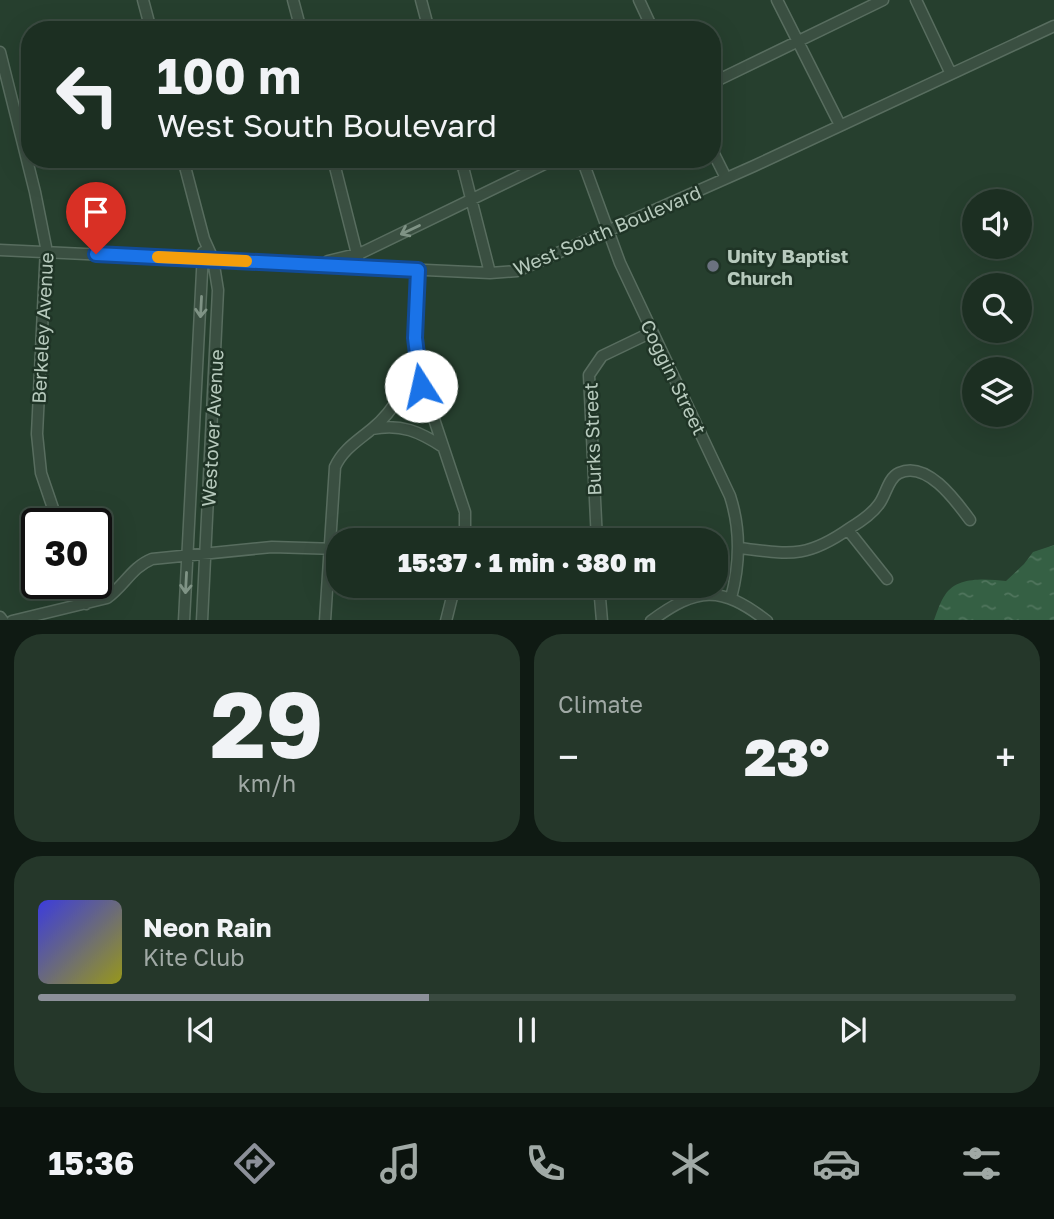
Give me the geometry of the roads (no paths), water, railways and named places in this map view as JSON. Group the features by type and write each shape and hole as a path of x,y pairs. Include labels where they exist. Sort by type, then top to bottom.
{"street":[{"path":"143,0 149,21"},
{"path":"293,0 299,21"},
{"path":"421,0 427,21"},
{"path":"639,0 649,21"},
{"path":"777,0 840,125"},
{"path":"721,79 883,0"},
{"path":"916,0 951,74"},
{"name":"West South Boulevard","path":"0,250 490,273 524,269 1054,26"},
{"path":"1027,39 1054,35"},
{"name":"Berkeley Avenue","path":"0,52 2,72 21,141"},
{"name":"Berkeley Avenue","path":"28,168 46,252 37,434 41,473 53,508"},
{"name":"Westover Avenue","path":"185,168 218,290 202,620"},
{"path":"335,168 360,267"},
{"path":"463,168 490,273"},
{"path":"306,264 357,255 537,168"},
{"name":"Coggin Street","path":"585,168 620,262 730,496 737,523 738,548 731,598"},
{"path":"721,168 726,178"},
{"name":"Westover Avenue","path":"184,620 208,259"},
{"path":"418,270 416,353 421,386 465,512 465,528"},
{"name":"Burks Street","path":"596,528 589,375 602,356 652,332"},
{"path":"333,528 333,478 340,456 388,413 410,374 416,353"},
{"path":"372,429 405,428 416,431 443,447"},
{"path":"193,454 211,456"},
{"path":"738,548 781,553 824,546 875,509 893,477 909,471 940,484 970,520"},
{"path":"848,530 887,579"},
{"path":"16,620 107,598 118,591 132,572 144,562 188,554 272,547 326,549"},
{"path":"652,620 673,605 693,597 712,594 731,598 751,608 766,620"},
{"path":"325,620 328,598"},
{"path":"446,620 452,598"},
{"path":"600,598 602,620"},
{"path":"84,599 86,604"}],"water":[{"path":"1054,545 1054,620 934,620 950,589 972,580 1006,581 1033,552"}],"place":[{"name":"Unity Baptist Church","path":"713,266"}]}
